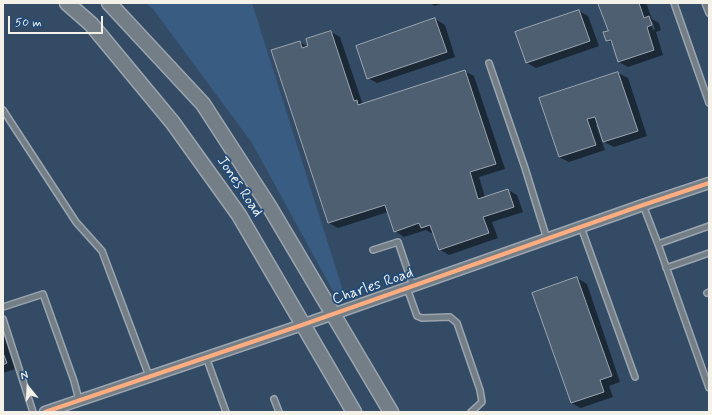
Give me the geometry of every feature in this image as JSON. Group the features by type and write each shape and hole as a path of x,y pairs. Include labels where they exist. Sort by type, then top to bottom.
{"main road":[{"name":"Jones Road","path":"67,3 91,24 173,123 239,215 354,412"},
{"name":"Jones Road","path":"109,3 203,104 269,206 390,412"}],"street":[{"name":"Charles Road","path":"48,412 709,183"}],"lane":[{"path":"674,3 709,103"},
{"path":"705,3 709,14"},
{"path":"489,63 525,168 547,239"},
{"path":"3,110 76,222 102,251 149,376"},
{"path":"643,205 709,388"},
{"path":"658,244 709,226"},
{"path":"581,227 635,378"},
{"path":"373,250 398,242 417,316 422,318 450,317 457,323 480,390 482,402 471,412"},
{"path":"666,268 709,253"},
{"path":"3,307 42,294 74,381 79,400"},
{"path":"3,319 33,412"},
{"path":"206,357 226,412"},
{"path":"274,399 279,412"}],"shaded area":[{"path":"145,3 252,3 344,294 333,291 252,143 153,9"}],"building":[{"path":"598,3 639,3 644,18 649,16 652,25 647,27 654,50 618,62 611,40 606,41 603,32 608,31"},
{"path":"579,10 590,41 526,63 515,32"},
{"path":"435,18 447,52 367,79 356,46"},
{"path":"331,31 354,101 357,100 358,105 465,70 496,164 470,172 478,199 508,189 514,207 483,217 489,233 439,250 430,225 421,228 419,223 394,232 385,205 328,223 271,50 300,41 302,48 308,46 306,39"},
{"path":"618,72 638,131 603,142 595,117 587,119 596,145 559,157 539,98"},
{"path":"577,277 612,376 600,380 604,392 571,403 532,293"},
{"path":"3,353 7,363 3,365"}],"cycle path":[{"path":"45,412 302,325 709,183"}]}
